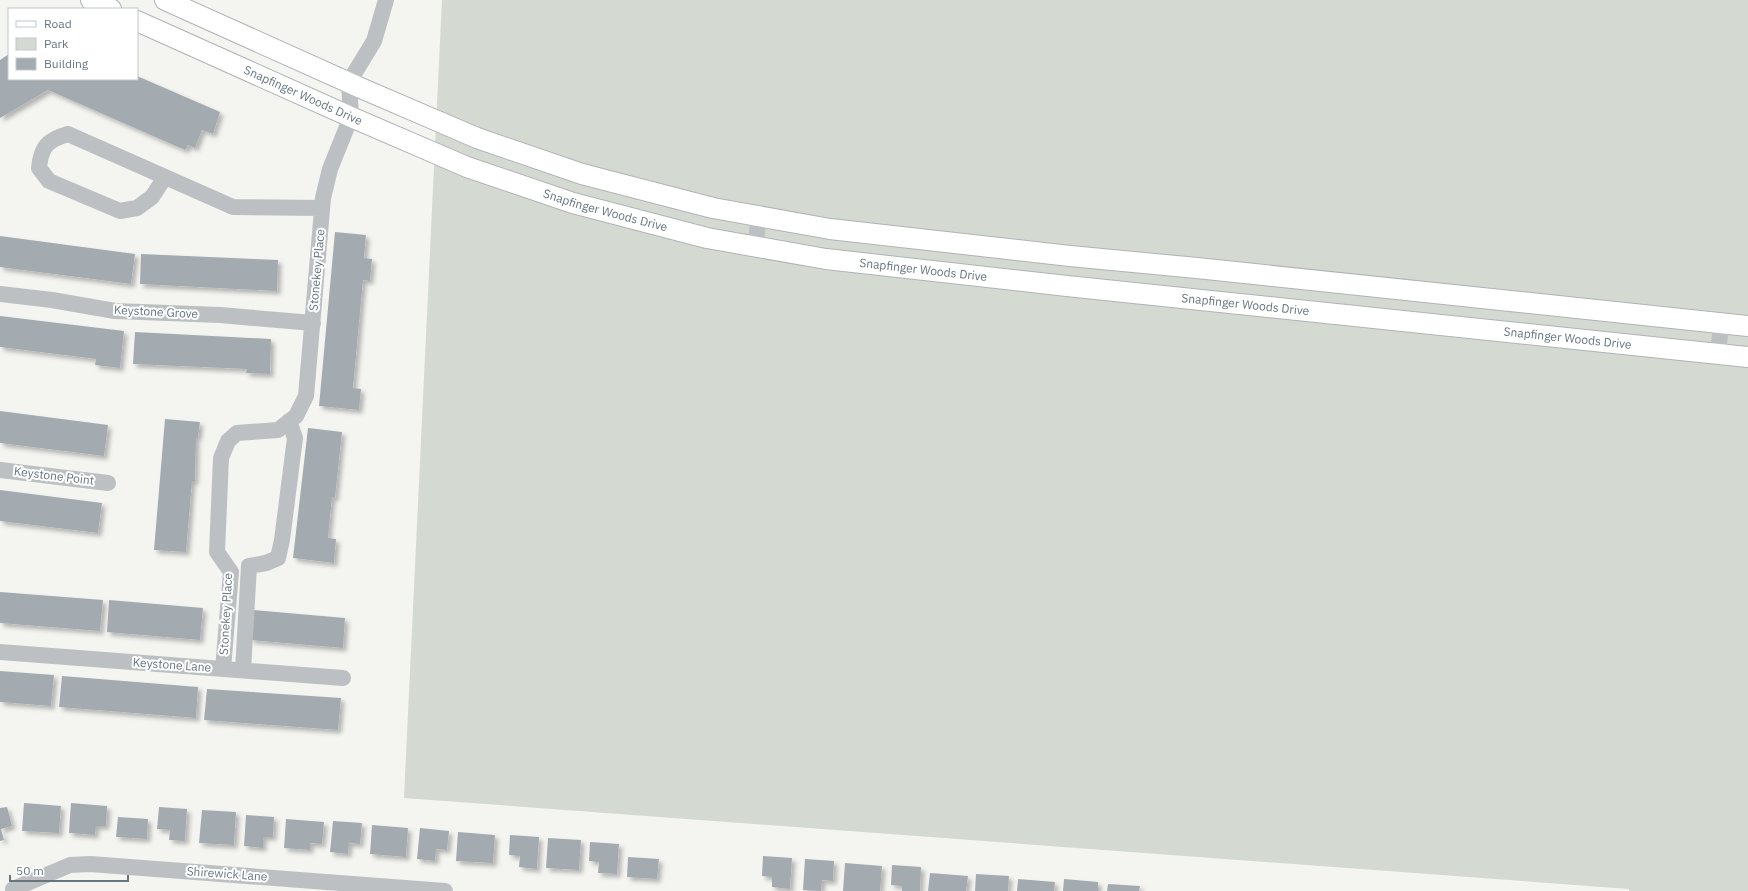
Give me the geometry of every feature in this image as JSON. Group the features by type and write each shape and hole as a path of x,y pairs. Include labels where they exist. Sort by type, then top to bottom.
{"main road":[{"path":"91,0 109,8"},
{"path":"166,0 478,138 582,174 713,208 830,229 1062,255 1748,326"},
{"name":"Snapfinger Woods Drive","path":"138,21 351,117 467,167 573,203 707,238 826,259 1067,286 1194,298 1748,357"}],"street":[{"path":"351,117 349,82 374,41 386,0"},
{"name":"Stonekey Place","path":"223,669 231,572 217,552 221,458 228,441 237,433 278,430 296,416 306,396 322,208 330,169 351,117"},
{"path":"164,177 152,197 137,208 120,211 49,180 39,168 41,153 53,138 68,134 233,207 322,208"},
{"path":"756,247 758,216"},
{"name":"Keystone Grove","path":"0,294 6,296 52,300 115,311 220,315 312,323"},
{"path":"1718,354 1721,324"},
{"name":"Stonekey Place","path":"243,670 249,566 266,563 278,558 282,540 295,438 290,421"},
{"name":"Keystone Point","path":"0,470 108,483"},
{"name":"Keystone Lane","path":"0,652 343,678"},
{"name":"Shirewick Lane","path":"12,889 70,865 90,864 445,891"}],"green space":[{"path":"442,0 1748,0 1748,891 1629,891 1629,889 404,798"}],"building":[{"path":"8,55 8,80 138,80 138,76 220,112 213,134 202,130 195,148 188,145 185,150 48,90 0,118 0,60"},
{"path":"335,232 366,235 364,258 372,259 370,281 363,280 353,388 361,389 359,410 319,406"},
{"path":"0,236 135,254 131,284 0,267"},
{"path":"141,254 278,260 277,291 140,284"},
{"path":"0,316 124,331 120,368 95,365 96,359 0,347"},
{"path":"135,332 271,339 270,374 246,373 247,369 133,364"},
{"path":"0,411 108,425 104,456 0,443"},
{"path":"165,419 200,422 198,437 196,437 195,481 192,481 186,552 154,550"},
{"path":"308,428 342,432 335,498 332,497 328,538 336,539 334,563 293,558"},
{"path":"0,490 102,503 98,533 0,521"},
{"path":"0,592 103,600 100,631 0,623"},
{"path":"109,600 203,608 200,640 107,632"},
{"path":"253,610 345,618 343,648 250,640"},
{"path":"0,671 54,675 51,706 0,702"},
{"path":"62,676 198,687 196,718 59,707"},
{"path":"207,689 341,698 338,730 204,720"},
{"path":"24,803 61,806 59,833 22,831"},
{"path":"71,803 107,806 106,826 96,826 95,835 69,833"},
{"path":"7,807 12,826 1,829 4,840 0,841 0,808"},
{"path":"159,807 187,809 185,841 169,840 170,830 157,829"},
{"path":"202,810 236,812 234,845 199,843"},
{"path":"246,815 274,817 273,837 263,837 263,848 244,846"},
{"path":"118,817 148,819 147,839 116,837"},
{"path":"286,819 324,822 322,844 310,843 310,850 284,848"},
{"path":"333,821 362,823 360,844 349,843 348,854 330,852"},
{"path":"372,825 408,828 406,857 370,854"},
{"path":"420,828 449,831 447,850 436,849 435,861 417,859"},
{"path":"458,832 495,835 493,863 456,861"},
{"path":"510,835 539,837 537,869 519,867 520,856 509,855"},
{"path":"548,838 581,840 579,870 546,868"},
{"path":"590,842 619,844 617,874 598,873 599,862 589,861"},
{"path":"763,856 792,858 790,889 772,887 772,877 762,876"},
{"path":"628,857 659,859 657,879 627,877"},
{"path":"805,859 834,861 833,881 822,880 821,891 803,890"},
{"path":"845,863 882,866 880,891 843,891"},
{"path":"892,865 921,867 920,891 902,891 902,886 891,885"},
{"path":"930,873 968,876 966,891 928,891"},
{"path":"976,874 1009,876 1008,891 975,891"},
{"path":"1018,879 1055,882 1054,891 1017,891"},
{"path":"1064,879 1098,882 1098,891 1063,891"},
{"path":"1108,884 1140,886 1139,891 1107,891"}]}
